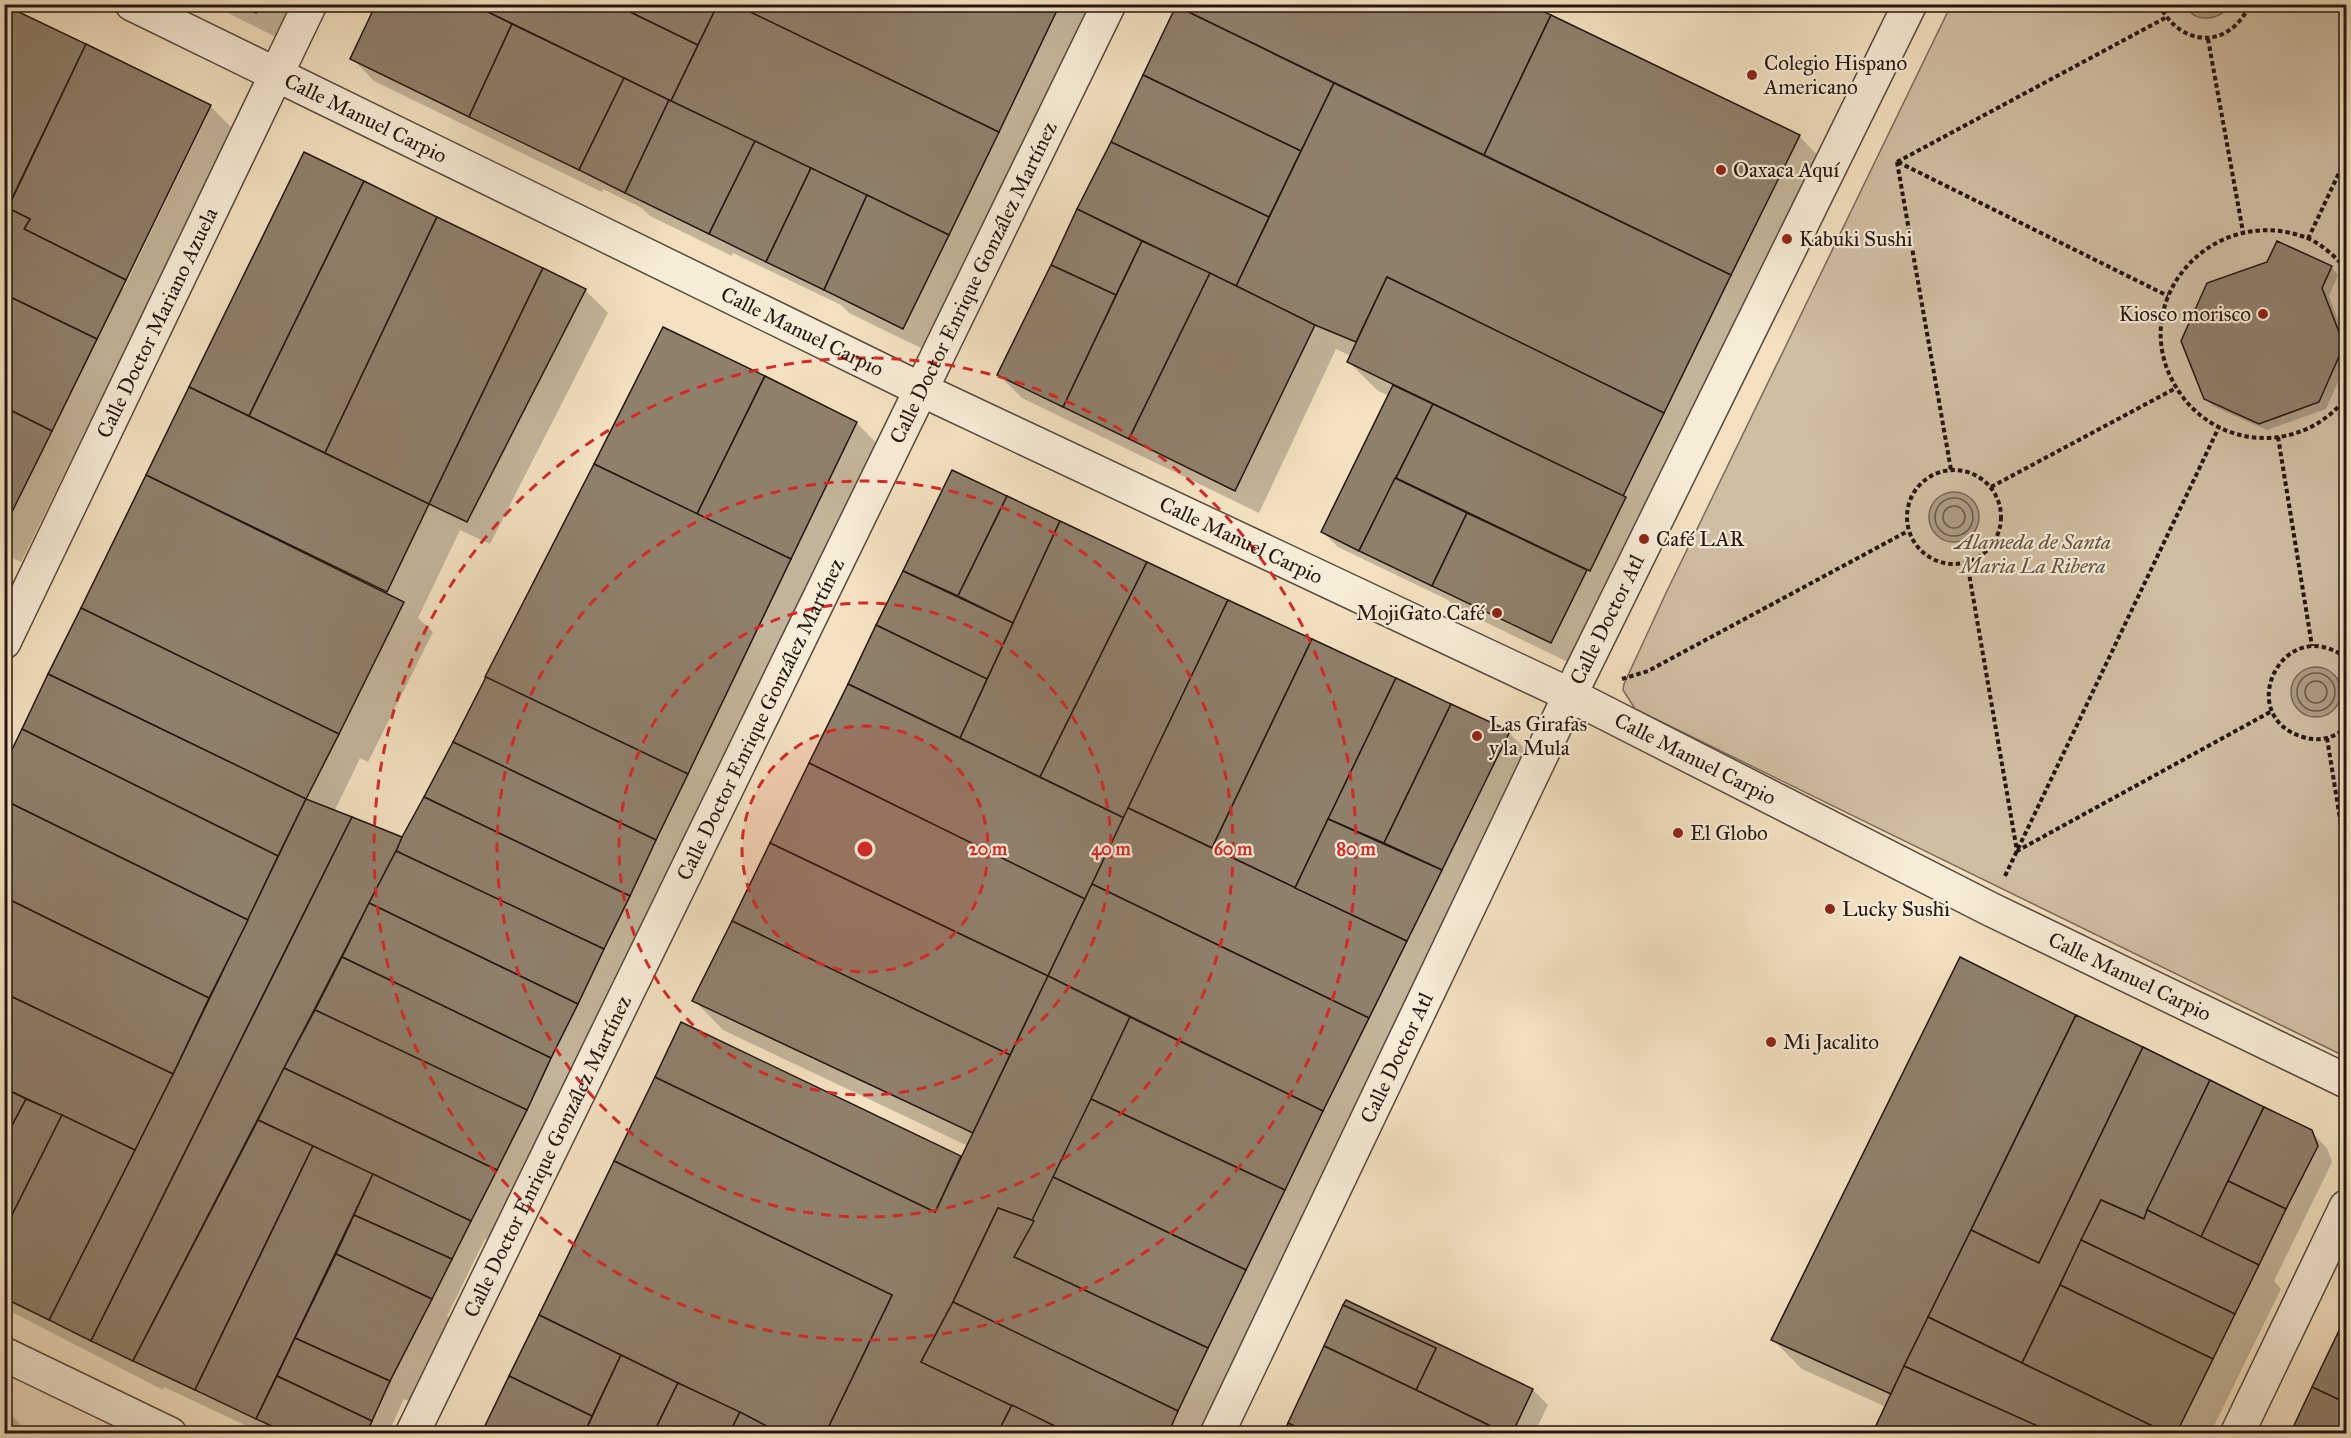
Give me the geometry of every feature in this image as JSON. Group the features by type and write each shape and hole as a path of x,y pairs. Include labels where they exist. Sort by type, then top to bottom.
{"street":[{"name":"Calle Manuel Carpio","path":"132,4 922,390 1570,695 1990,909 2346,1081"},
{"name":"Calle Doctor Mariano Azuela","path":"4,642 13,601 310,4"},
{"name":"Calle Doctor Enrique González Martínez","path":"412,1434 1108,4"},
{"name":"Calle Doctor Atl","path":"1217,1434 1570,695 1910,4"},
{"path":"2237,1434 2346,1207"},
{"path":"4,1354 170,1434"}],"path":[{"path":"2159,4 2165,18 2177,29 2192,36 2208,39 2223,35 2236,27 2245,16 2250,4"},
{"path":"1897,162 2165,18"},
{"path":"2208,39 2243,232"},
{"path":"2308,239 2346,158"},
{"path":"1897,162 2168,296"},
{"path":"1897,162 1951,470"},
{"path":"2346,268 2331,253 2308,239 2278,230 2243,232 2218,241 2197,255 2179,274 2168,296 2161,320 2161,343 2166,367 2176,388 2189,405 2218,427 2240,435 2278,438 2308,429 2334,413 2346,398"},
{"path":"1990,487 2176,388"},
{"path":"1990,909 2218,427"},
{"path":"2278,438 2312,646"},
{"path":"1951,470 1973,474 1990,487 1997,498 2001,525 1989,548 1979,557 1955,564 1931,559 1921,552 1908,531 1907,507 1911,495 1928,477 1951,470"},
{"path":"1570,695 1648,671 1908,531"},
{"path":"1967,562 2017,851"},
{"path":"2346,658 2331,649 2312,646 2300,649 2279,663 2272,674 2269,686 2272,711 2285,728 2295,734 2316,740 2327,738 2346,727"},
{"path":"2017,851 2272,711"},
{"path":"2327,738 2346,856"}],"green space":[{"name":"Alameda de Santa Maria La Ribera","path":"1951,5 2346,5 2346,1057 1635,709 1623,690 1666,593"}],"water":[{"path":"2185,5 2230,5 2214,17 2201,18 2189,11"},
{"path":"1954,492 1968,496 1975,503 1979,517 1975,531 1968,538 1954,542 1940,538 1933,531 1929,517 1933,503 1940,496"},
{"path":"2316,667 2330,671 2337,678 2341,692 2337,706 2330,713 2316,717 2302,713 2295,706 2291,692 2295,678 2302,671"}],"building":[{"path":"238,4 260,4 256,13"},
{"path":"376,4 472,4 512,24 469,117 350,59"},
{"path":"472,4 614,4 698,45 671,101"},
{"path":"614,4 718,4 698,45"},
{"path":"718,4 734,4 999,132 949,235 671,101"},
{"path":"734,4 1060,4 999,132"},
{"path":"1177,4 1528,4 1551,15 1484,155 1176,6"},
{"path":"4,5 86,44 4,215"},
{"path":"1176,6 1334,83 1301,151 1143,75"},
{"path":"1551,15 1800,135 1731,275 1484,155"},
{"path":"512,24 624,78 579,170 469,117"},
{"path":"86,44 211,105 126,280 24,229 30,219 8,208"},
{"path":"1143,75 1301,151 1269,217 1111,142"},
{"path":"624,78 669,100 625,193 579,170"},
{"path":"1334,83 1731,275 1664,413 1387,277 1356,342 1315,325 1236,286"},
{"path":"669,100 755,141 709,234 625,193"},
{"path":"755,141 811,168 766,262 709,234"},
{"path":"1111,142 1269,217 1236,286 1077,209"},
{"path":"304,152 364,181 249,416 189,387"},
{"path":"811,168 867,195 824,290 766,262"},
{"path":"364,181 437,217 325,453 249,416"},
{"path":"867,195 949,235 903,329 824,290"},
{"path":"8,208 30,219 24,229 126,280 97,339 4,294 4,215"},
{"path":"1077,209 1142,241 1116,295 1051,265"},
{"path":"437,217 543,268 429,504 325,453"},
{"path":"1142,241 1210,273 1129,439 1063,407"},
{"name":"Kiosco morisco","path":"2277,241 2332,266 2322,288 2344,345 2319,402 2259,424 2204,399 2181,341 2207,283 2267,262"},
{"path":"1051,265 1116,295 1063,407 997,375"},
{"path":"543,268 586,289 467,522 429,504"},
{"path":"1210,273 1315,325 1235,491 1129,439"},
{"path":"1387,277 1664,413 1623,496 1347,362"},
{"path":"4,294 97,339 52,431 4,407"},
{"path":"663,327 765,376 697,514 594,464"},
{"path":"765,376 857,422 791,559 697,514"},
{"path":"1393,385 1433,404 1359,551 1321,532"},
{"path":"189,387 429,504 387,592 146,475"},
{"path":"1433,404 1626,497 1590,571 1396,478"},
{"path":"4,407 52,431 4,528"},
{"path":"594,464 791,559 688,774 485,677"},
{"path":"952,470 1007,496 958,596 903,571"},
{"path":"146,475 404,602 339,734 81,608"},
{"path":"1395,478 1467,513 1432,586 1359,551"},
{"path":"1007,496 1060,521 1013,623 958,596"},
{"path":"1467,513 1587,570 1551,643 1432,586"},
{"path":"1060,521 1147,562 1040,777 960,738"},
{"path":"1147,562 1228,600 1124,818 1040,777"},
{"path":"903,571 1013,623 987,679 876,625"},
{"path":"1228,600 1312,639 1212,848 1128,808"},
{"path":"81,608 339,734 306,799 48,674"},
{"path":"876,625 987,679 960,738 848,684"},
{"path":"1312,639 1396,678 1295,888 1212,848"},
{"path":"48,674 306,799 278,856 22,729"},
{"path":"486,677 688,774 656,840 453,742"},
{"path":"1396,678 1451,704 1384,843 1328,819"},
{"path":"848,684 1124,818 1085,899 809,763"},
{"path":"1451,704 1510,731 1442,870 1384,843"},
{"path":"22,729 278,856 248,920 4,800 4,766"},
{"path":"453,742 656,840 630,896 424,797"},
{"path":"809,763 1085,899 1048,976 770,843"},
{"path":"424,797 630,896 604,949 396,851"},
{"path":"306,799 352,817 91,1341 49,1320 173,1074"},
{"path":"4,800 248,920 209,998 4,897"},
{"path":"1128,808 1407,941 1369,1018 1092,884"},
{"path":"352,817 402,837 133,1361 91,1341"},
{"path":"1328,819 1442,870 1407,941 1295,888"},
{"path":"770,843 1048,976 1010,1055 732,921"},
{"path":"396,851 604,949 578,1004 369,903"},
{"path":"1092,884 1369,1018 1323,1111 1048,976"},
{"path":"4,897 209,998 173,1074 4,993"},
{"path":"369,903 578,1004 551,1058 342,957"},
{"path":"732,921 1010,1055 973,1133 692,1001"},
{"path":"342,957 551,1058 527,1110 315,1010"},
{"path":"1960,957 2076,1015 1891,1394 1771,1340"},
{"path":"1048,976 1130,1017 1034,1221 998,1208 921,1362 1012,1405 997,1434 825,1434 892,1295 614,1161 655,1077 935,1212"},
{"path":"4,993 173,1074 135,1150 4,1088"},
{"path":"315,1010 527,1110 497,1170 284,1068"},
{"path":"2076,1015 2143,1047 2039,1263 1971,1230"},
{"path":"1130,1017 1323,1111 1285,1190 1091,1099"},
{"path":"681,1022 961,1156 935,1212 655,1077"},
{"path":"2143,1047 2210,1080 2144,1219 2101,1200 2022,1363 1928,1317 1971,1230 2039,1263"},
{"path":"284,1068 497,1170 471,1221 258,1120"},
{"path":"2210,1080 2264,1107 2201,1237 2147,1210"},
{"path":"4,1088 26,1099 4,1141"},
{"path":"26,1099 62,1115 4,1231 4,1141"},
{"path":"1091,1099 1285,1190 1246,1270 1053,1177"},
{"path":"2264,1107 2312,1130 2318,1146 2286,1209 2228,1181"},
{"path":"62,1115 135,1150 49,1320 4,1298 4,1231"},
{"path":"258,1120 313,1146 195,1390 133,1361"},
{"path":"313,1146 373,1174 256,1419 195,1390"},
{"path":"614,1161 892,1295 825,1434 782,1434 539,1315"},
{"path":"373,1174 471,1221 452,1259 354,1215"},
{"path":"1053,1177 1246,1270 1208,1348 1014,1257"},
{"path":"2228,1181 2286,1209 2259,1265 2201,1237"},
{"path":"2101,1200 2144,1219 2147,1210 2259,1265 2235,1314 2081,1240"},
{"path":"998,1208 1034,1221 1014,1257 1208,1348 1178,1411 953,1302"},
{"path":"354,1215 452,1259 432,1299 336,1254"},
{"path":"2081,1240 2235,1314 2213,1359 2060,1285"},
{"path":"336,1254 432,1299 390,1381 295,1338"},
{"path":"2060,1285 2213,1359 2176,1434 2169,1434 2022,1363"},
{"path":"1346,1300 1533,1389 1512,1434 1507,1434 1416,1390 1436,1348 1343,1305"},
{"path":"953,1302 1178,1411 1168,1434 1071,1434 921,1362"},
{"path":"1343,1305 1436,1348 1416,1390 1324,1346"},
{"path":"539,1315 621,1355 592,1416 509,1376"},
{"path":"2346,1316 2346,1403 2312,1387"},
{"path":"1928,1317 2169,1434 2055,1434 1904,1366"},
{"path":"295,1338 390,1381 372,1421 277,1376"},
{"path":"1324,1346 1507,1434 1310,1434 1288,1423"},
{"path":"621,1355 678,1383 653,1434 584,1434"},
{"path":"1904,1366 2055,1434 1872,1434"},
{"path":"277,1376 372,1421 366,1434 289,1434 256,1419"},
{"path":"509,1376 592,1416 584,1434 481,1434"},
{"path":"678,1383 740,1412 729,1434 653,1434"},
{"path":"2312,1387 2346,1403 2346,1434 2290,1434"},
{"path":"1012,1405 1071,1434 997,1434"},
{"path":"740,1412 782,1434 729,1434"},
{"path":"1288,1423 1310,1434 1283,1434"}],"place":[{"name":"Colegio Hispano Americano","path":"1752,75"},
{"name":"Oaxaca Aquí","path":"1721,170"},
{"name":"Kabuki Sushi","path":"1787,239"},
{"name":"Kiosco morisco","path":"2263,314"},
{"name":"Café LAR","path":"1644,539"},
{"name":"MojiGato Café","path":"1497,613"},
{"name":"Las Girafas y la Mula","path":"1477,736"},
{"name":"El Globo","path":"1678,833"},
{"name":"Lucky Sushi","path":"1830,909"},
{"name":"Mi Jacalito","path":"1771,1042"}]}
